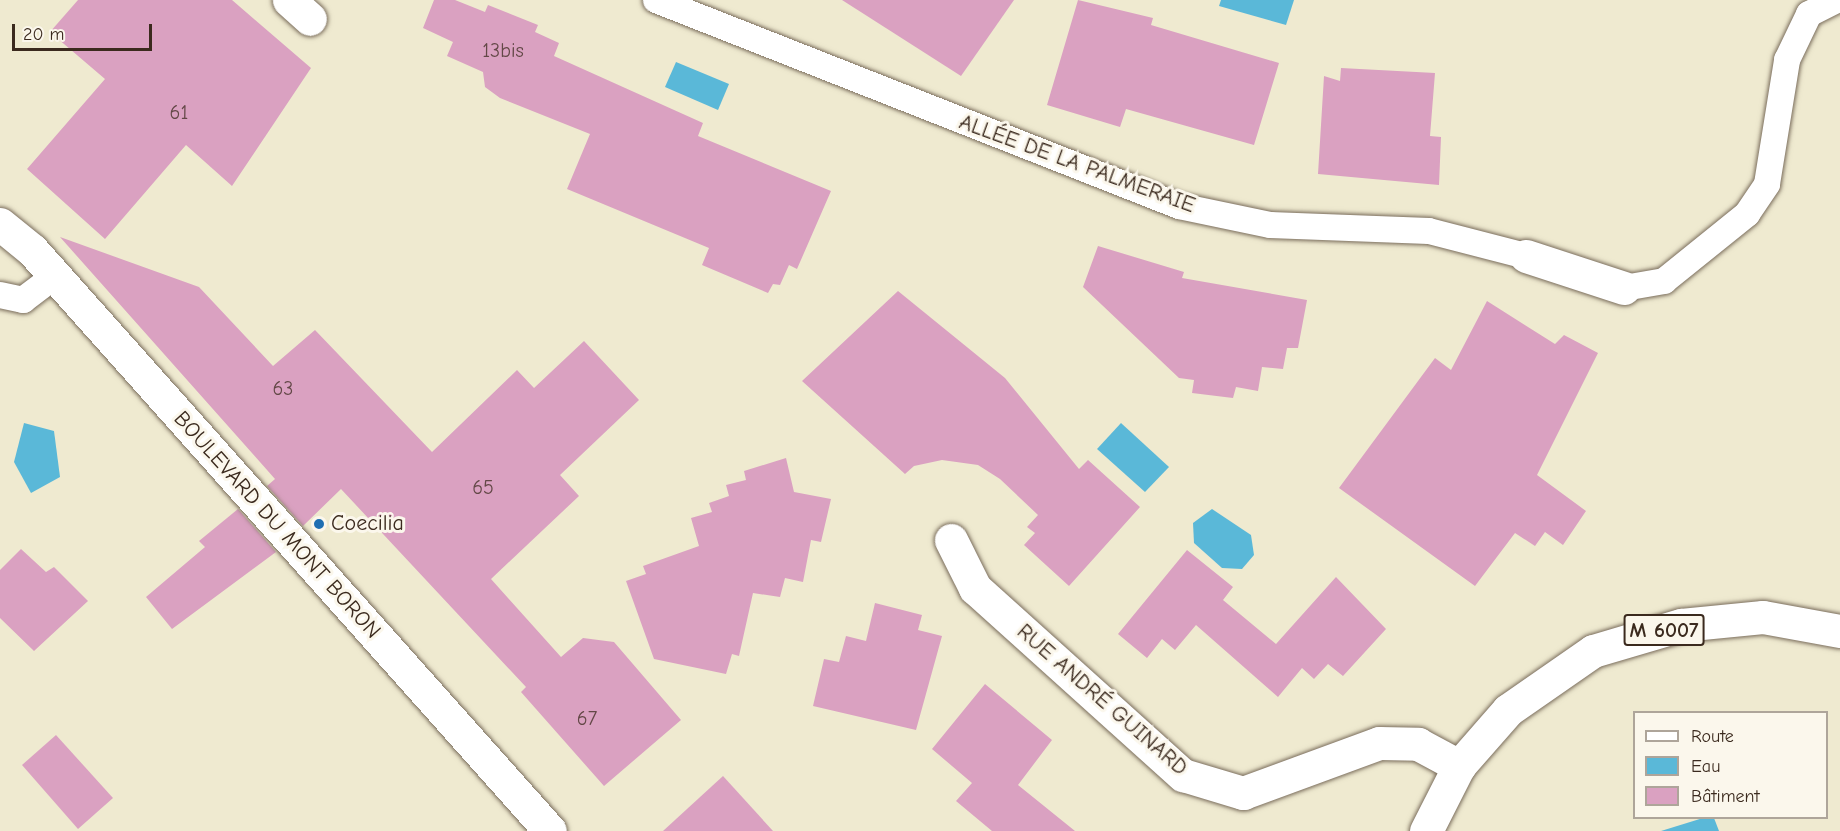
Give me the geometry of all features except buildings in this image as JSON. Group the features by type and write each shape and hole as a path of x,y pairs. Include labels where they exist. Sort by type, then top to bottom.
{"street":[{"name":"BOULEVARD DU MONT BORON","path":"0,224 55,276 550,831"},
{"name":"ALLÉE DE LA PALMERAIE","path":"1526,256 1624,288"},
{"name":"RUE ANDRÉ GUINARD","path":"951,540 975,588 1183,776 1243,793 1379,743 1418,744 1459,766"},
{"name":"M 6007","path":"1426,831 1459,766 1508,710 1593,651 1681,624 1763,617 1840,631"}],"lane":[{"name":"ALLÉE DE LA PALMERAIE","path":"656,0 1179,206 1269,225 1429,231 1526,256"},
{"name":"ALLÉE DE LA PALMERAIE","path":"1624,288 1664,281 1747,214 1767,184 1787,60 1809,14 1836,0"},
{"path":"0,295 23,300 55,276"}],"water":[{"path":"1221,0 1294,0 1286,25 1219,6"},
{"path":"676,62 729,84 718,110 665,87"},
{"path":"24,423 54,431 60,477 31,493 14,462"},
{"path":"1121,423 1169,467 1145,492 1097,449"},
{"path":"1212,509 1251,535 1254,555 1242,569 1222,568 1194,543 1193,523"},
{"path":"1700,819 1714,819 1719,831 1661,831"}],"place":[{"name":"Coecilia","path":"319,524"}]}
